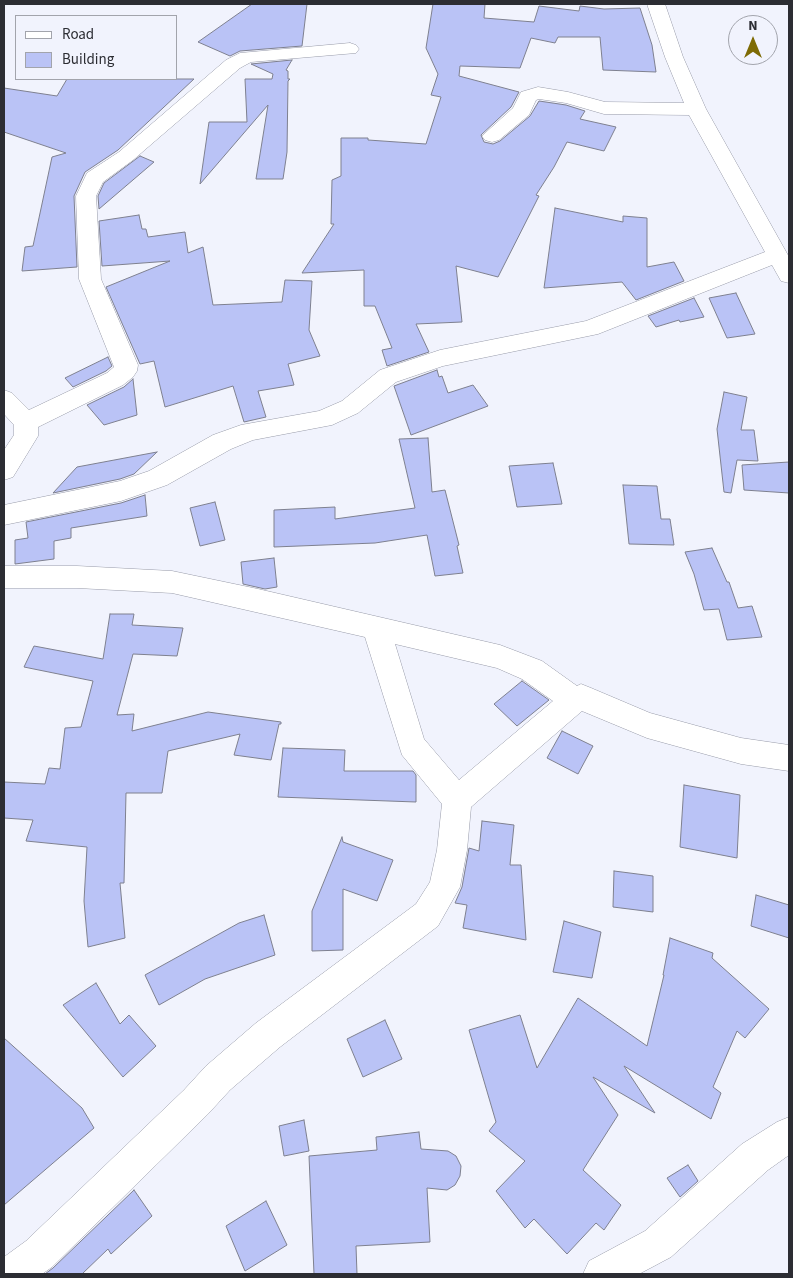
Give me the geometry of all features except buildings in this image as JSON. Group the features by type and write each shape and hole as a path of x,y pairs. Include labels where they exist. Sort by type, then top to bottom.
{"street":[{"path":"655,4 696,109 789,276"},
{"path":"26,422 115,379 125,372 126,365 90,279 86,196 94,178 126,156 233,64 247,57 350,49"},
{"path":"492,136 522,111 528,96 538,93 568,98 604,108 696,109"},
{"path":"4,516 61,502 121,491 158,478 214,446 250,431 324,418 350,407 388,376 440,358 590,328 777,255"},
{"path":"4,400 26,422 26,436 4,470"},
{"path":"4,577 77,577 172,582 258,600 500,657 532,670 574,700"},
{"path":"376,628 412,746 457,800"},
{"path":"11,1274 39,1254 196,1102 218,1078 268,1035 427,915 444,887 452,850 457,800 574,700 581,696 647,725 732,748 789,758"},
{"path":"602,1274 658,1244 755,1157 789,1134"}]}
